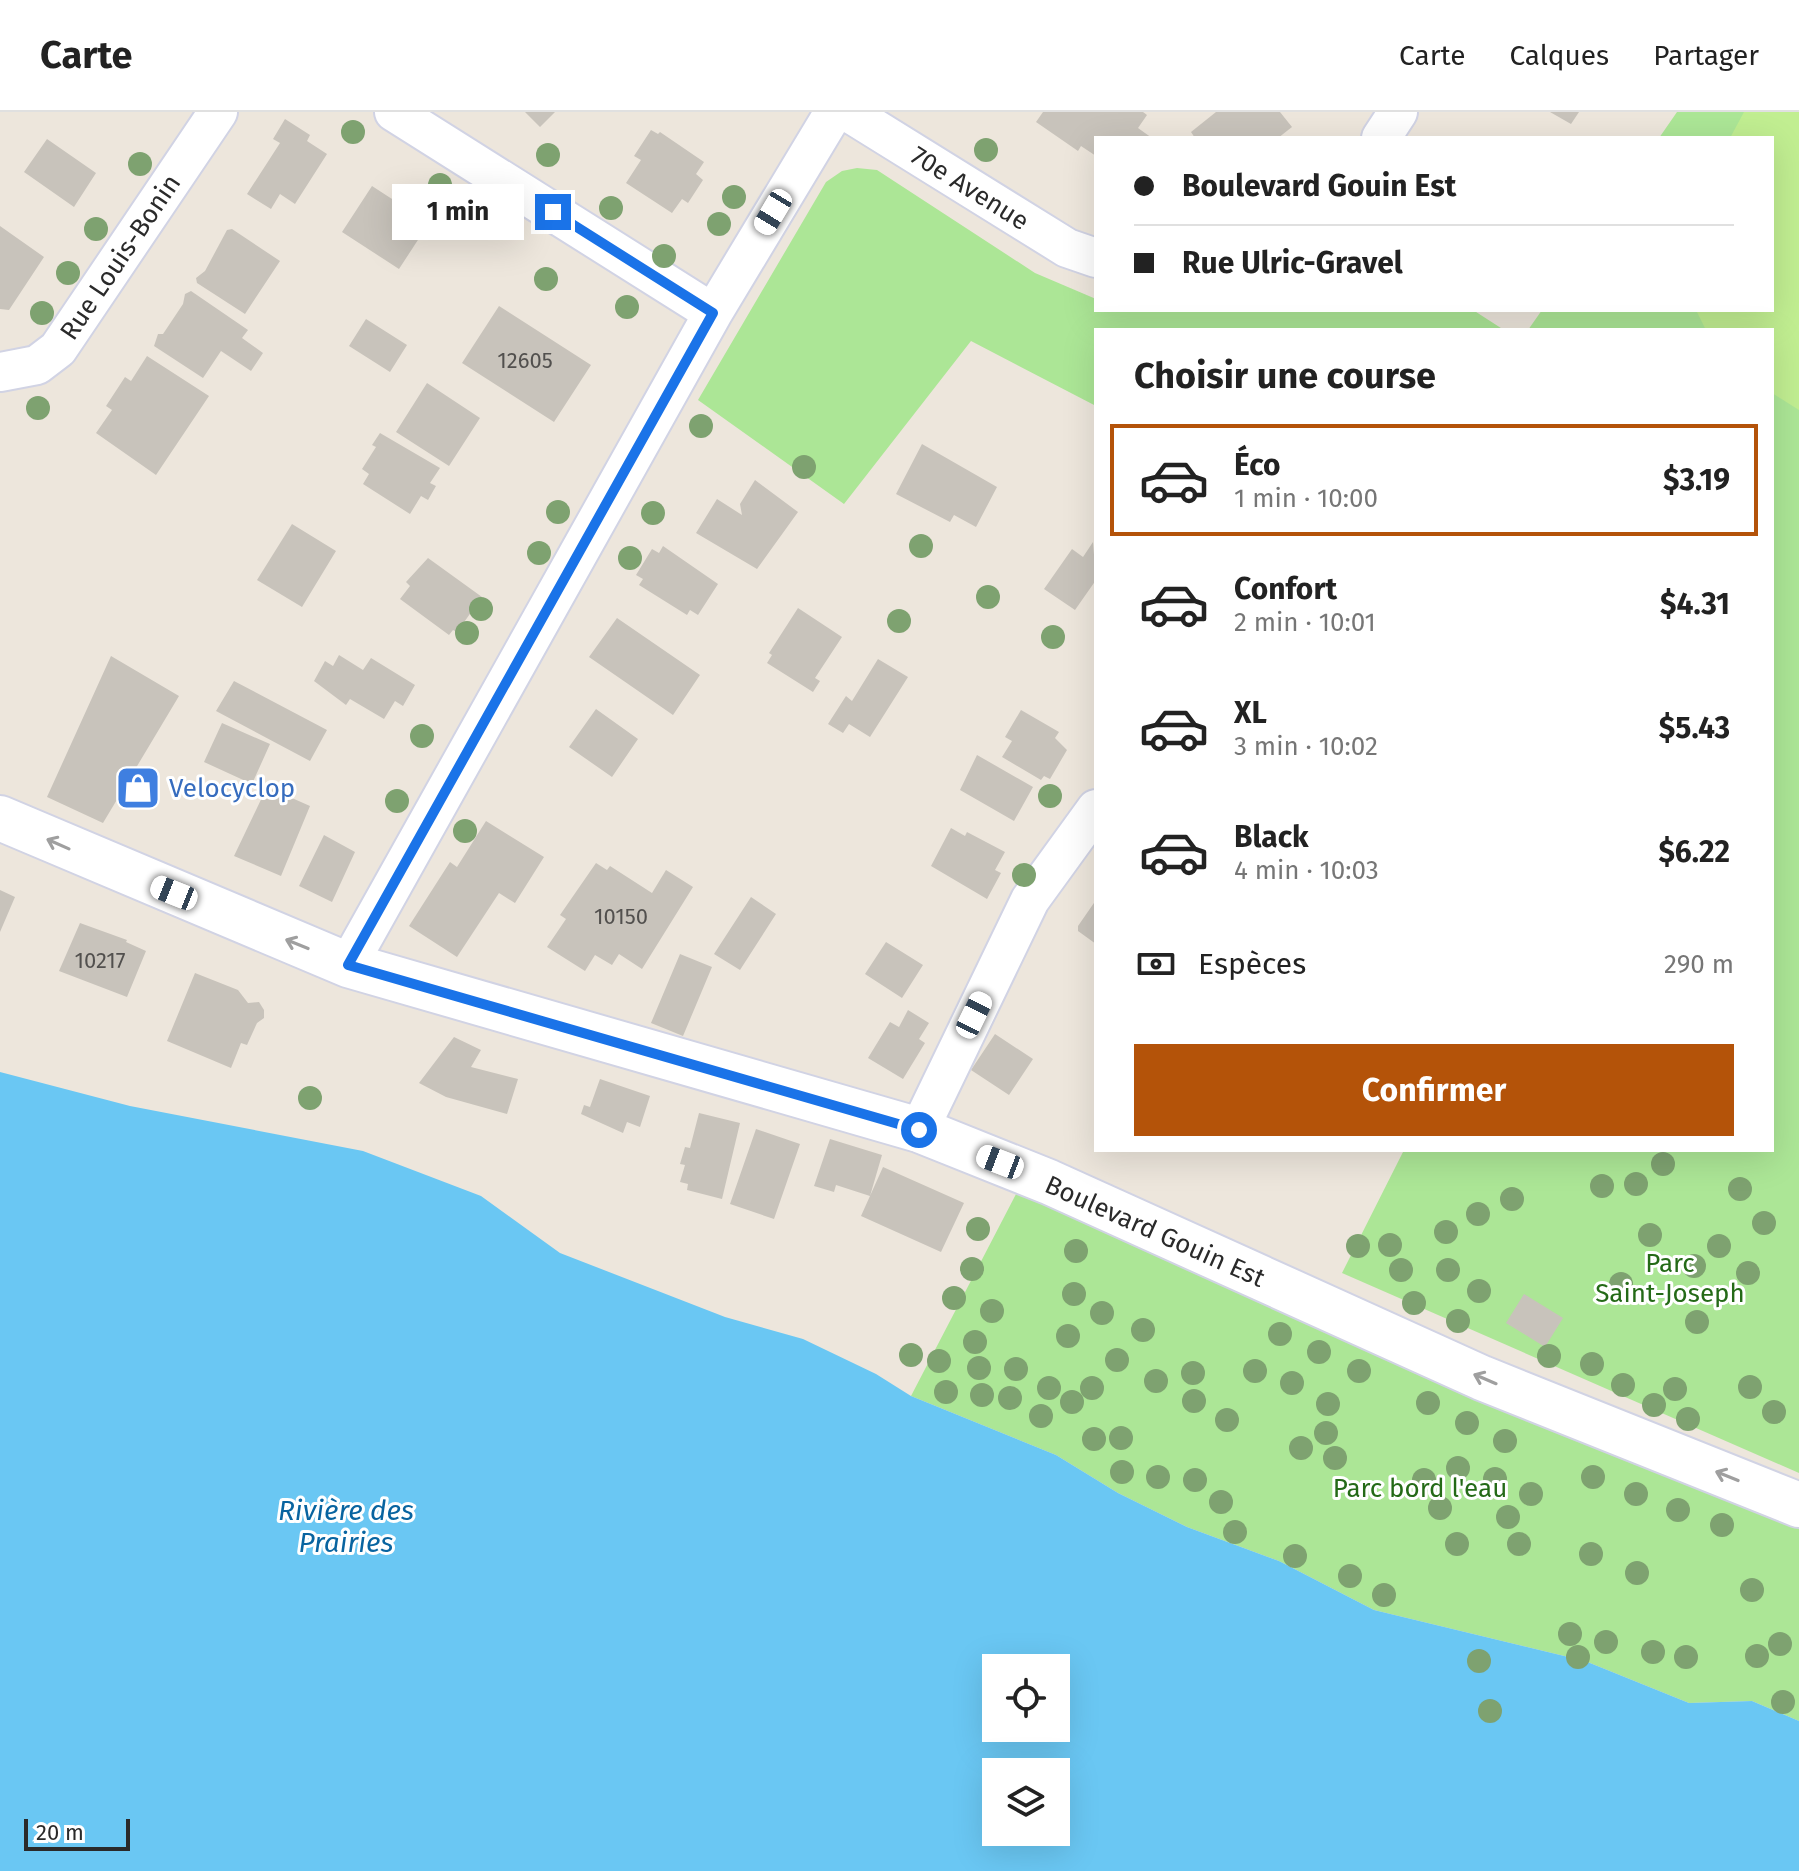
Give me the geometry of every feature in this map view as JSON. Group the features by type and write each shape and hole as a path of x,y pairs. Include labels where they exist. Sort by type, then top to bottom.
{"street":[{"name":"Rue Louis-Bonin","path":"0,372 37,365 58,349 218,112"},
{"path":"394,112 713,313"},
{"path":"348,965 713,313 834,112"},
{"name":"70e Avenue","path":"848,112 1067,248 1094,257"},
{"path":"1382,136 1398,112"},
{"path":"919,1130 1030,900 1094,812"},
{"name":"Boulevard Gouin Est","path":"0,818 348,965 919,1130 1049,1182 1482,1378 1799,1505"}],"green space":[{"name":"Parc Saint-Joseph","path":"1677,112 1799,112 1799,1473 1342,1273 1403,1152 1774,1152 1774,328 1529,328 1541,312 1774,312 1774,136 1660,136"},
{"path":"1744,112 1799,112 1799,410 1774,394 1774,328 1705,328 1697,312 1774,312 1774,136 1731,136"},
{"path":"857,168 877,170 1035,273 1094,298 1094,312 1476,312 1501,328 1094,328 1094,405 971,341 844,504 698,400 826,182 842,171"},
{"name":"Parc bord l'eau","path":"1027,1173 1799,1503 1799,1721 1752,1701 1689,1703 1585,1661 1374,1610 1279,1561 1187,1527 1118,1493 1056,1455 911,1396"}],"water":[{"name":"Rivière des Prairies","path":"0,1072 130,1106 363,1151 481,1196 560,1253 725,1317 803,1339 876,1374 911,1396 1056,1455 1118,1493 1187,1527 1279,1561 1374,1610 1585,1661 1689,1703 1752,1701 1799,1721 1799,1871 0,1871"}],"building":[{"path":"525,112 555,112 540,127"},
{"path":"1043,112 1143,112 1147,115 1138,128 1149,136 1094,136 1094,155 1081,146 1078,151 1036,122"},
{"path":"1216,112 1280,112 1292,127 1281,136 1194,136 1191,132"},
{"path":"1550,112 1579,112 1571,124"},
{"path":"285,119 310,135 307,141 327,154 295,204 280,194 271,209 247,194 280,143 273,139"},
{"path":"651,130 660,132 704,162 696,174 703,180 688,203 682,199 672,213 626,183 641,160 634,156"},
{"path":"47,139 96,173 74,207 24,172"},
{"path":"372,186 429,223 399,269 342,232"},
{"path":"0,226 44,257 9,310 0,309"},
{"path":"232,229 280,261 245,314 197,283 196,278 205,271 227,230"},
{"path":"191,291 248,330 242,338 263,353 251,371 221,351 203,378 154,346 158,334 163,334 183,304 185,294"},
{"path":"499,306 591,365 554,422 462,363"},
{"path":"366,319 407,345 390,372 349,346"},
{"path":"147,356 209,396 156,475 96,433 112,410 106,406 125,377 131,381"},
{"path":"427,383 480,418 449,466 396,432"},
{"path":"380,433 440,468 430,483 436,486 428,500 421,496 410,514 363,484 369,474 362,469 376,447 372,445"},
{"path":"922,444 997,487 976,527 954,515 950,522 896,494"},
{"path":"755,480 798,512 757,569 696,533 717,499 742,515 740,504"},
{"path":"292,524 336,551 302,607 257,580"},
{"path":"1093,542 1094,583 1075,610 1044,589 1072,549 1083,557"},
{"path":"663,546 718,584 698,615 690,610 687,615 639,585 643,579 636,575 652,549 659,553"},
{"path":"428,558 482,597 457,632 453,630 449,635 400,599 410,586 406,582"},
{"path":"798,608 842,637 815,678 820,681 813,692 767,663 772,655 769,653"},
{"path":"617,618 700,675 673,715 589,657"},
{"path":"339,655 363,670 371,658 415,685 403,706 395,701 384,719 350,699 346,705 314,681 325,661 333,666"},
{"path":"111,656 179,696 103,823 47,797"},
{"path":"878,659 908,677 870,737 849,724 843,733 828,724 846,696 852,701"},
{"path":"234,681 327,730 310,761 216,711"},
{"path":"596,709 638,739 612,777 569,747"},
{"path":"1021,710 1059,732 1055,738 1067,750 1050,779 1044,776 1041,780 1002,757 1012,741 1005,737"},
{"path":"222,723 270,744 252,784 204,762"},
{"path":"977,755 1033,787 1014,821 960,790"},
{"path":"267,787 310,806 281,876 234,856"},
{"path":"486,821 544,857 515,903 499,893 457,957 409,926 450,862 457,867"},
{"path":"951,828 965,836 967,832 1005,852 995,870 1001,873 987,899 931,866"},
{"path":"324,835 355,852 332,902 299,886"},
{"path":"596,863 607,870 610,866 652,893 666,870 693,887 642,969 619,954 612,965 595,955 585,971 547,947 566,919 560,915"},
{"path":"0,890 15,897 0,932"},
{"path":"751,897 776,914 740,970 714,954"},
{"path":"1094,903 1094,943 1078,931 1078,926"},
{"path":"80,923 127,940 146,951 127,997 59,971"},
{"path":"886,942 923,965 902,998 865,974"},
{"path":"680,954 712,967 683,1036 651,1023"},
{"path":"195,973 238,990 248,1003 259,1002 264,1010 264,1018 257,1023 247,1045 241,1043 231,1068 167,1041"},
{"path":"908,1010 929,1023 919,1039 925,1043 903,1079 868,1058 890,1022 899,1027"},
{"path":"995,1034 1033,1059 1009,1095 971,1070"},
{"path":"454,1037 481,1050 471,1067 518,1079 507,1114 446,1097 419,1083"},
{"path":"600,1079 650,1096 640,1127 627,1122 623,1133 581,1114 584,1105 590,1107"},
{"path":"699,1113 740,1123 722,1199 687,1190 688,1184 680,1182 685,1165 680,1164 685,1147 690,1148"},
{"path":"756,1129 800,1144 774,1219 730,1204"},
{"path":"830,1139 882,1155 870,1196 836,1185 834,1192 814,1186"},
{"path":"883,1167 964,1203 941,1252 861,1216"},
{"path":"1524,1294 1563,1318 1545,1347 1506,1323"}],"place":[{"name":"Velocyclop","path":"138,788"}],"route":[{"path":"553,212 713,313 348,965 919,1130"}]}
